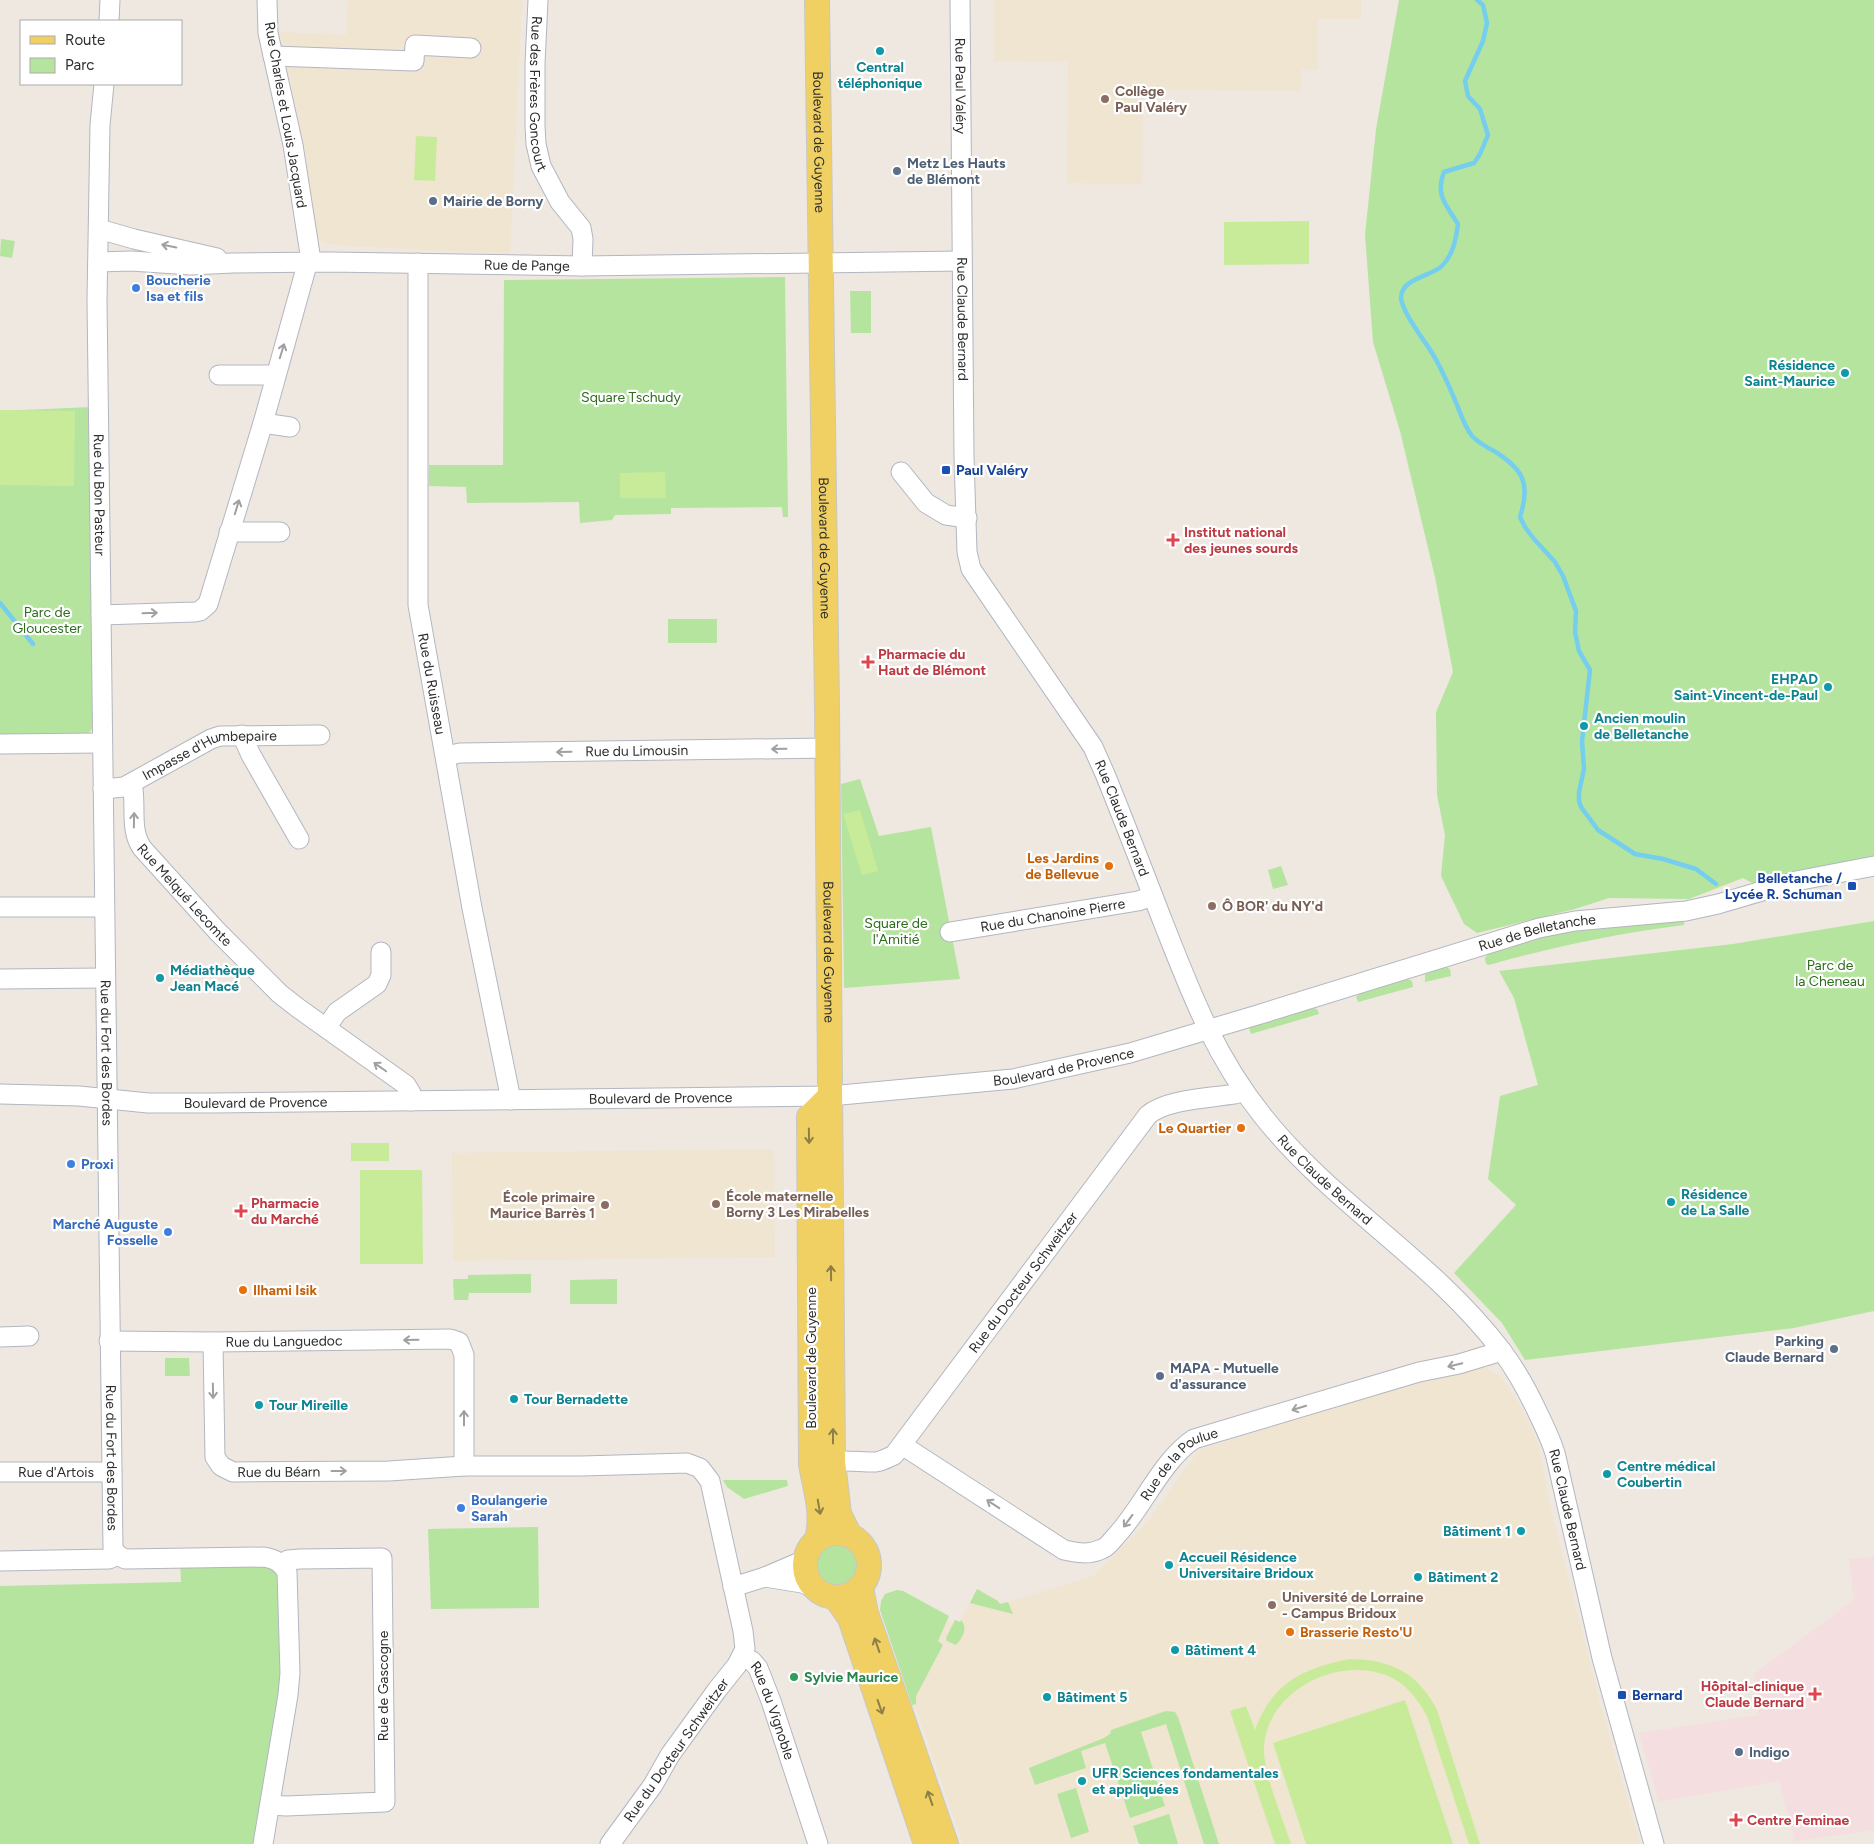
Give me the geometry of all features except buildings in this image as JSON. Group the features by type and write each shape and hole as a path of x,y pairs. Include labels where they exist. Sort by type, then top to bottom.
{"main road":[{"name":"Boulevard de Guyenne","path":"817,0 828,748 830,1096 821,1327 812,1464 820,1516 820,1529 817,1539"},
{"name":"Boulevard de Guyenne","path":"821,1327 839,1514 849,1534"},
{"path":"838,1532 849,1534 858,1539 869,1556 868,1576 861,1588 845,1597 827,1596 813,1587 805,1570 805,1560 817,1539 827,1534 838,1532"},
{"path":"861,1588 866,1613 946,1844"},
{"path":"836,1598 850,1618 926,1844"}],"street":[{"path":"109,20 110,0"},
{"name":"Rue Charles et Louis Jacquard","path":"101,615 200,611 208,604 263,423 308,262 310,247 294,145 268,33 267,0"},
{"name":"Rue des Frères Goncourt","path":"538,0 534,64 534,126 536,144 541,166 560,202 581,228 583,239 582,266"},
{"name":"Rue Paul Valéry","path":"960,0 962,261"},
{"path":"273,56 414,61 415,45 471,48"},
{"name":"Rue du Bon Pasteur","path":"104,85 100,125 98,262 104,907"},
{"name":"Rue de Pange","path":"99,228 126,237 188,250 233,263"},
{"name":"Rue Claude Bernard","path":"820,263 962,261 964,457 967,552 971,569 1093,747 1197,1008 1232,1075 1297,1157 1441,1284 1476,1320 1502,1352 1533,1403 1552,1443 1599,1645 1654,1844"},
{"name":"Rue de Pange","path":"98,262 191,265 308,262 582,266 820,263"},
{"name":"Rue du Ruisseau","path":"418,263 418,605 472,908 511,1100"},
{"path":"219,375 275,375"},
{"path":"263,423 290,428"},
{"path":"901,472 926,503 946,515 967,518"},
{"path":"229,532 280,532"},
{"path":"242,735 298,839"},
{"name":"Impasse d'Humbepaire","path":"103,789 124,787 211,739 220,736 320,735"},
{"path":"0,744 102,743"},
{"name":"Rue du Limousin","path":"446,756 460,753 828,748"},
{"name":"Rue Melqué Lecomte","path":"132,783 135,798 134,830 136,839 142,848 247,962 298,1008 406,1085 411,1093 411,1101"},
{"name":"Rue de Belletanche","path":"1208,1030 1539,928 1575,921 1686,910 1718,904 1796,881 1874,866"},
{"name":"Rue du Chanoine Pierre","path":"950,932 1138,902 1153,896"},
{"path":"0,907 104,907"},
{"name":"Rue du Fort des Bordes","path":"104,907 113,1549 118,1555"},
{"path":"326,1028 337,1012 378,984 381,975 381,952"},
{"path":"0,979 105,978"},
{"name":"Boulevard de Provence","path":"0,1094 79,1096 148,1102 214,1103 830,1096 1013,1080 1130,1053 1208,1030"},
{"name":"Rue du Docteur Schweitzer","path":"833,1462 877,1462 894,1455 1148,1115 1168,1104 1227,1096 1243,1090"},
{"path":"0,1337 29,1336"},
{"name":"Rue du Languedoc","path":"109,1341 213,1342 450,1339 459,1342 464,1355 464,1466"},
{"name":"Rue du Béarn","path":"213,1342 215,1457 221,1466 233,1472 389,1471 464,1466 582,1466 687,1463 700,1468"},
{"name":"Rue de la Poulue","path":"902,1445 1064,1550 1082,1554 1104,1549 1123,1528 1174,1456 1194,1439 1419,1372 1459,1364 1502,1352"},
{"path":"814,1481 818,1470 824,1464 833,1462"},
{"name":"Rue du Vignoble","path":"700,1468 710,1481 745,1642 742,1657 752,1661 758,1668 771,1701 818,1844"},
{"name":"Rue d'Artois","path":"0,1472 112,1472"},
{"path":"0,1561 109,1559 118,1555 125,1559 264,1557 274,1559 282,1564 287,1572 288,1579 290,1673 263,1844"},
{"name":"Rue de Gascogne","path":"270,1805 385,1802 382,1558 300,1559 288,1560 282,1564"},
{"path":"733,1587 765,1578 805,1560"},
{"path":"765,1578 802,1583 813,1587"},
{"name":"Rue du Docteur Schweitzer","path":"610,1844 653,1785 670,1755 742,1657"}],"shaded area":[{"path":"348,0 522,0 510,254 351,246 323,243 317,237 304,144 279,32 346,35"},
{"name":"Collège Paul Valéry","path":"994,0 1361,0 1361,19 1318,19 1318,70 1301,70 1301,91 1143,90 1142,184 1067,183 1068,62 994,61"},
{"path":"774,1149 775,1257 453,1261 452,1153"},
{"name":"Université de Lorraine - Campus Bridoux","path":"1484,1367 1501,1377 1519,1404 1537,1440 1551,1510 1600,1703 1640,1844 963,1844 917,1711 914,1711 900,1671 909,1665 947,1620 953,1623 955,1620 960,1622 977,1589 998,1601 1000,1605 1093,1576 1148,1521 1199,1450 1399,1386"},
{"name":"Hôpital-clinique Claude Bernard","path":"1874,1557 1874,1830 1795,1841 1779,1781 1659,1802 1639,1733 1759,1715 1754,1674 1854,1600 1849,1559"}],"green space":[{"path":"1399,0 1874,0 1874,866 1765,890 1743,878 1689,899 1609,898 1575,909 1477,933 1464,924 1441,876 1445,835 1437,795 1436,712 1453,672 1435,577 1400,431 1373,342 1365,235 1376,129"},
{"path":"416,136 437,137 435,181 414,180"},
{"path":"1309,221 1309,264 1224,265 1224,222"},
{"path":"1,239 15,241 12,258 0,256"},
{"name":"Square Tschudy","path":"785,277 788,517 783,517 782,507 671,508 671,514 615,515 612,520 580,523 579,502 467,503 466,487 429,486 429,465 503,465 504,280"},
{"path":"850,291 871,291 871,333 851,333"},
{"name":"Parc de Gloucester","path":"92,407 95,722 90,732 78,736 0,736 0,411"},
{"path":"0,410 75,411 74,486 0,485"},
{"path":"665,472 666,498 620,498 620,473"},
{"path":"668,619 717,619 717,643 668,643"},
{"name":"Square de l'Amitié","path":"860,779 879,836 931,827 960,979 844,988 841,784"},
{"path":"860,810 878,871 862,875 843,814"},
{"path":"1281,866 1288,885 1273,889 1268,870"},
{"path":"1684,921 1684,925 1610,936 1489,965 1486,964 1485,958 1488,954 1540,938 1568,932"},
{"name":"Parc de la Cheneau","path":"1874,921 1874,1311 1794,1328 1525,1360 1502,1323 1454,1273 1516,1205 1488,1179 1500,1096 1538,1085 1514,998 1499,971 1733,944"},
{"path":"1446,967 1450,969 1451,976 1425,982 1425,974"},
{"path":"1408,979 1412,981 1413,987 1358,1002 1356,997 1359,994"},
{"path":"1313,1008 1317,1009 1319,1014 1251,1034 1249,1028"},
{"path":"351,1143 389,1143 389,1161 351,1161"},
{"path":"360,1170 422,1170 423,1264 360,1264"},
{"path":"531,1274 531,1293 469,1293 468,1300 454,1300 453,1279 468,1279 468,1275"},
{"path":"617,1279 617,1304 570,1304 570,1280"},
{"path":"165,1358 189,1358 190,1376 165,1376"},
{"path":"723,1480 787,1480 788,1486 744,1499 727,1487"},
{"path":"538,1527 539,1608 431,1609 428,1529"},
{"path":"832,1542 842,1542 856,1552 860,1565 856,1578 850,1584 842,1588 832,1588 818,1578 814,1570 814,1560 824,1546"},
{"path":"180,1558 282,1564 290,1673 263,1844 0,1844 0,1586 181,1582"},
{"path":"977,1589 1000,1604 1008,1602 1013,1614 970,1603"},
{"path":"897,1590 903,1591 949,1616 938,1641 943,1645 916,1696 916,1704 912,1705 880,1610 881,1601 885,1594"},
{"path":"955,1620 960,1622 961,1620 964,1626 963,1636 956,1645 947,1641 946,1638"},
{"path":"1349,1659 1390,1665 1412,1678 1429,1697 1437,1710 1480,1844 1469,1844 1427,1716 1417,1701 1405,1687 1394,1679 1374,1672 1353,1670 1331,1673 1311,1681 1293,1693 1278,1709 1268,1727 1264,1748 1267,1770 1291,1844 1275,1844 1230,1711 1246,1706 1255,1730 1270,1700 1291,1681 1303,1673"},
{"path":"1405,1700 1453,1844 1306,1844 1273,1743"},
{"path":"1166,1711 1175,1712 1178,1717 1219,1844 1204,1844 1166,1724 1141,1732 1165,1806 1130,1818 1105,1743 1081,1751 1086,1768 1035,1785 1029,1768 1104,1738 1110,1734 1111,1730"},
{"path":"1076,1788 1089,1832 1071,1838 1057,1794"},
{"path":"1169,1814 1178,1844 1139,1844 1133,1826"}],"waterway":[{"path":"1477,0 1483,5 1487,23 1483,41 1465,81 1468,96 1480,109 1488,135 1474,163 1444,172 1441,194 1458,224 1453,246 1449,257 1442,266 1406,286 1401,297 1402,303 1409,318 1439,365 1463,421 1472,436 1512,464 1522,478 1525,495 1520,517 1534,539 1555,562 1563,576 1576,611 1575,632 1579,651 1590,670 1582,741 1584,769 1579,792 1581,807 1598,830 1635,854 1663,859 1696,869 1716,884"},
{"path":"0,603 33,644"}],"place":[{"name":"Central téléphonique","path":"880,51"},
{"name":"Collège Paul Valéry","path":"1105,99"},
{"name":"Metz Les Hauts de Blémont","path":"897,171"},
{"name":"Mairie de Borny","path":"433,201"},
{"name":"Boucherie Isa et fils","path":"136,288"},
{"name":"Résidence Saint-Maurice","path":"1845,373"},
{"name":"Paul Valéry","path":"946,470"},
{"name":"Institut national des jeunes sourds","path":"1173,540"},
{"name":"Pharmacie du Haut de Blémont","path":"868,662"},
{"name":"EHPAD Saint-Vincent-de-Paul","path":"1828,687"},
{"name":"Ancien moulin de Belletanche","path":"1584,726"},
{"name":"Les Jardins de Bellevue","path":"1109,866"},
{"name":"Belletanche / Lycée R. Schuman","path":"1852,886"},
{"name":"Ô BOR' du NY'd","path":"1212,906"},
{"name":"Médiathèque Jean Macé","path":"160,978"},
{"name":"Le Quartier","path":"1241,1128"},
{"name":"Proxi","path":"71,1164"},
{"name":"Résidence de La Salle","path":"1671,1202"},
{"name":"École maternelle Borny 3 Les Mirabelles","path":"716,1204"},
{"name":"École primaire Maurice Barrès 1","path":"605,1205"},
{"name":"Pharmacie du Marché","path":"241,1211"},
{"name":"Marché Auguste Fosselle","path":"168,1232"},
{"name":"Ilhami Isik","path":"243,1290"},
{"name":"Parking Claude Bernard","path":"1834,1349"},
{"name":"MAPA - Mutuelle d'assurance","path":"1160,1376"},
{"name":"Tour Bernadette","path":"514,1399"},
{"name":"Tour Mireille","path":"259,1405"},
{"name":"Centre médical Coubertin","path":"1607,1474"},
{"name":"Boulangerie Sarah","path":"461,1508"},
{"name":"Bâtiment 1","path":"1521,1531"},
{"name":"Accueil Résidence Universitaire Bridoux","path":"1169,1565"},
{"name":"Bâtiment 2","path":"1418,1577"},
{"name":"Université de Lorraine - Campus Bridoux","path":"1272,1605"},
{"name":"Brasserie Resto'U","path":"1290,1632"},
{"name":"Bâtiment 4","path":"1175,1650"},
{"name":"Sylvie Maurice","path":"794,1677"},
{"name":"Hôpital-clinique Claude Bernard","path":"1815,1694"},
{"name":"Bernard","path":"1622,1695"},
{"name":"Bâtiment 5","path":"1047,1697"},
{"name":"Indigo","path":"1739,1752"},
{"name":"UFR Sciences fondamentales et appliquées","path":"1082,1781"},
{"name":"Centre Feminae","path":"1736,1820"}]}
